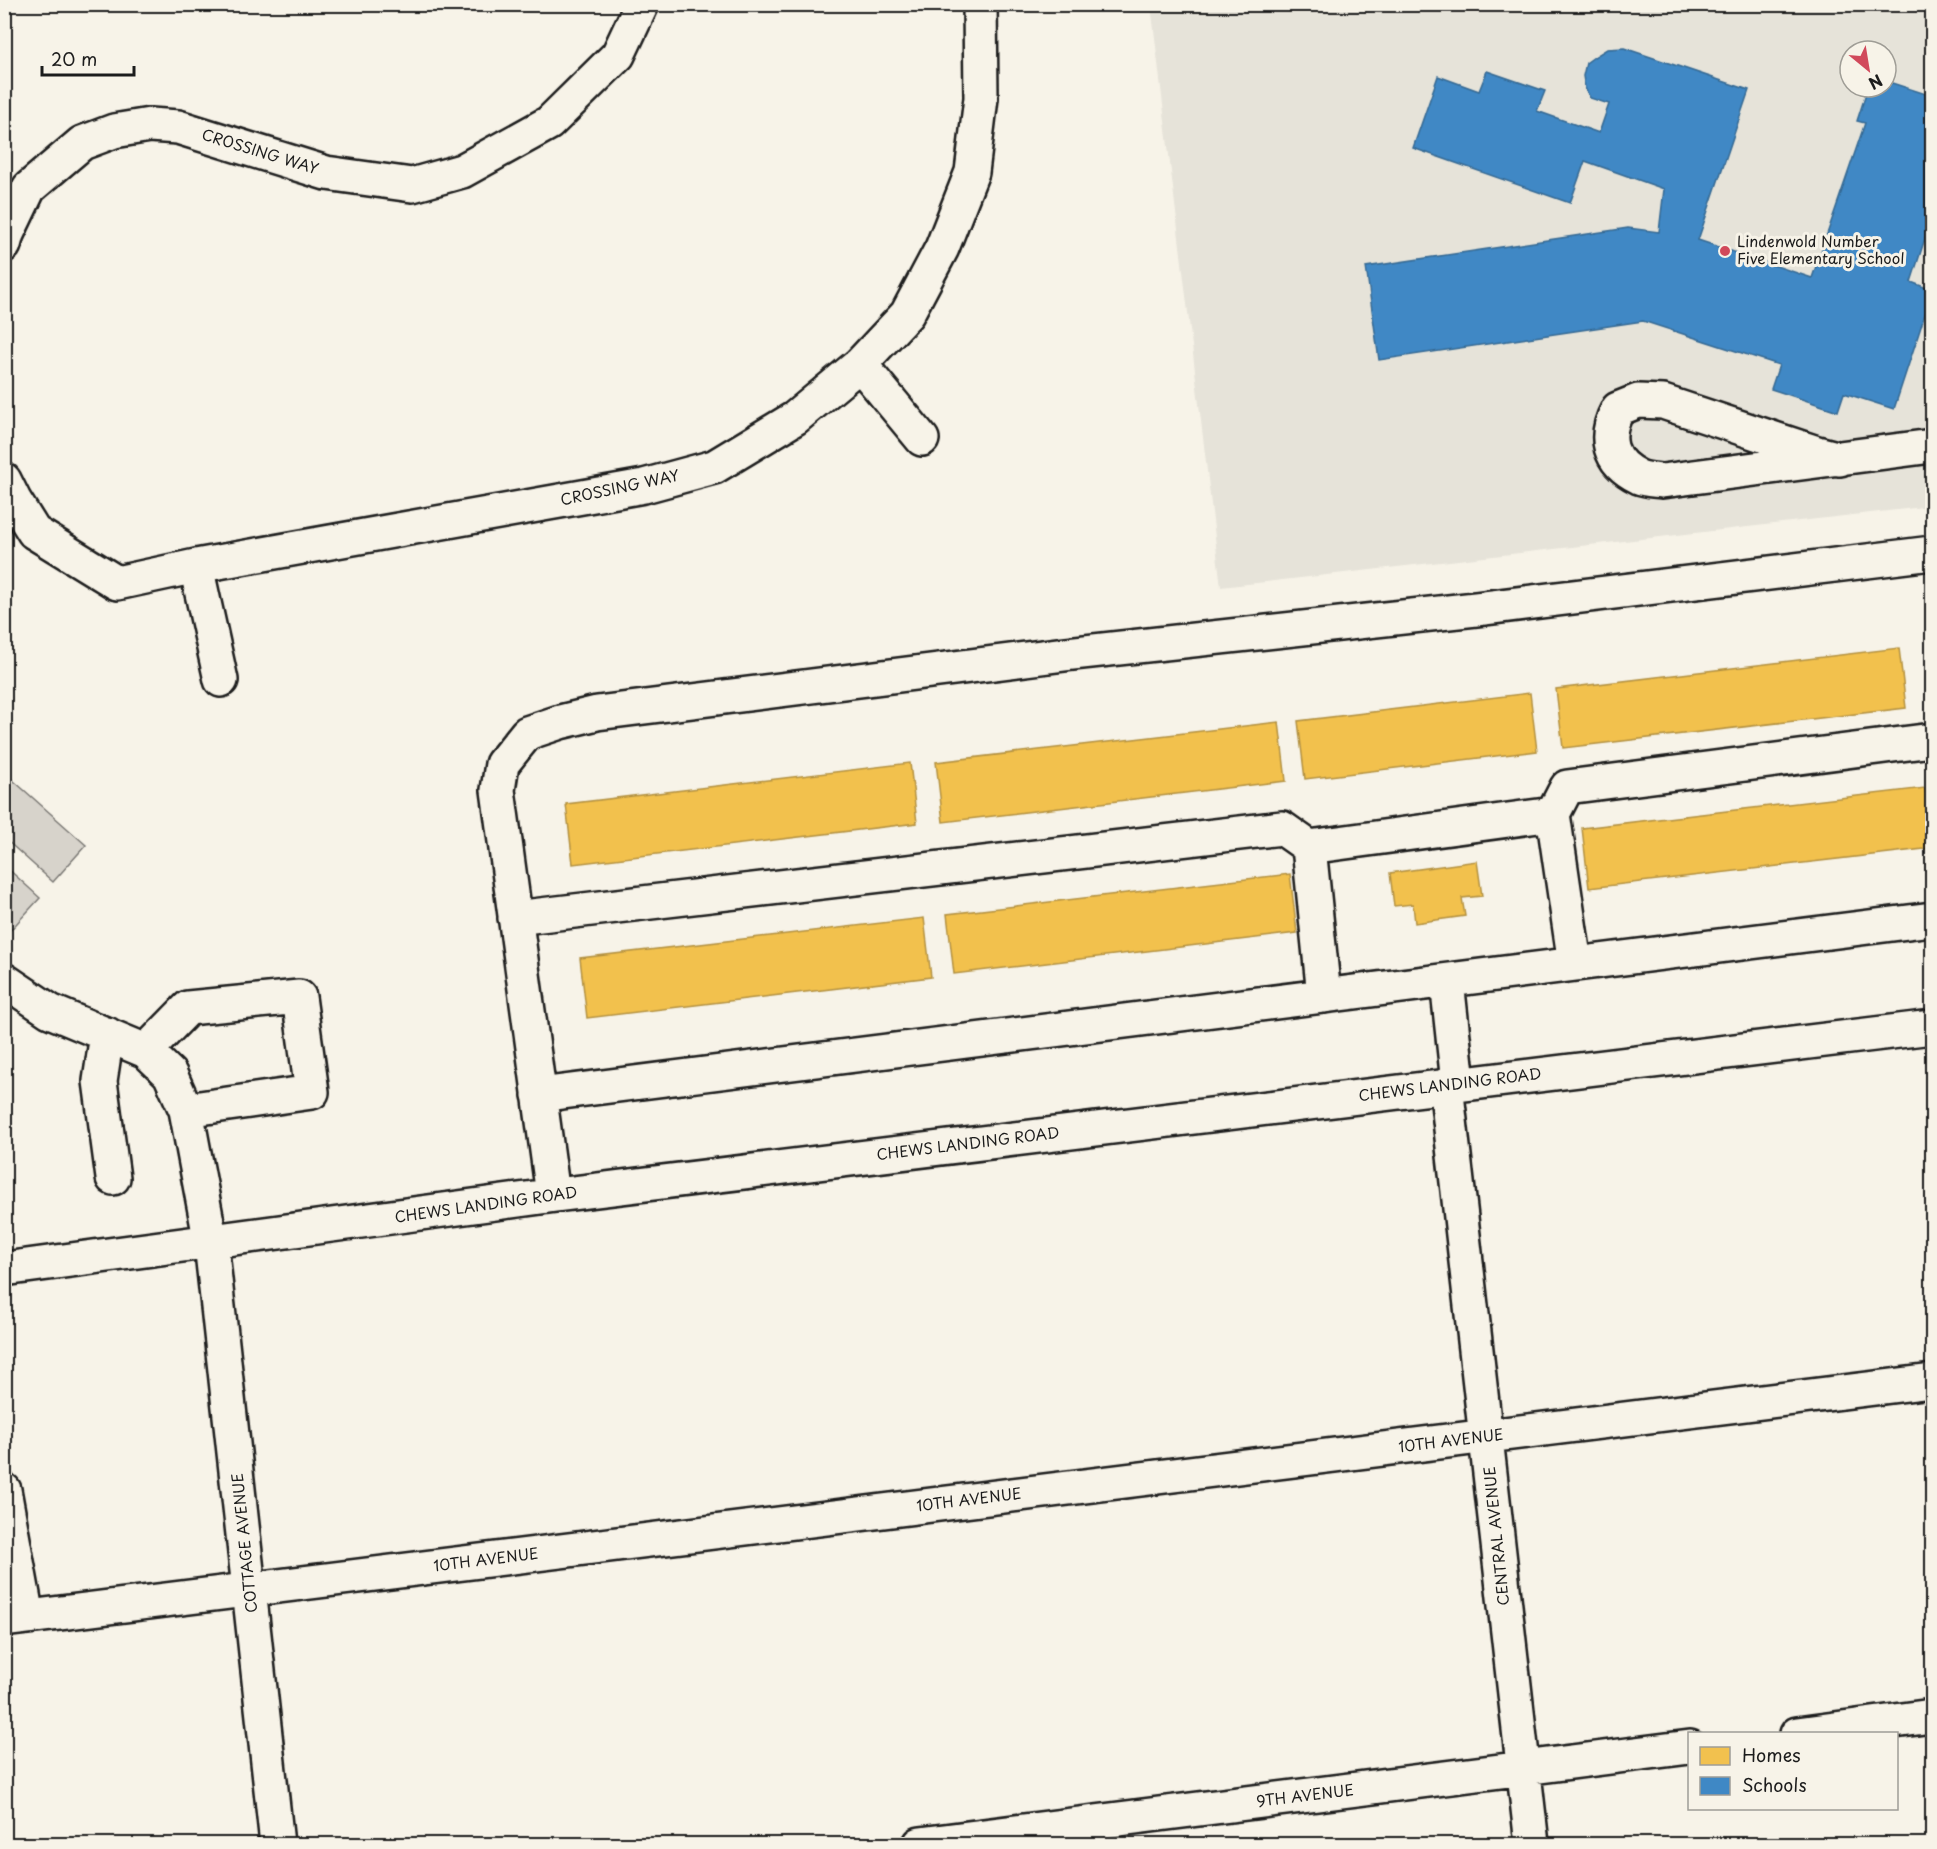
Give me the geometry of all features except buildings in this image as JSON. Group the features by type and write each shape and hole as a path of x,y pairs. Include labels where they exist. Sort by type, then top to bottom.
{"street":[{"name":"CROSSING WAY","path":"4,245 29,188 82,143 114,131 150,125 178,127 337,175 412,185 462,171 549,123 618,55 642,4"},
{"name":"CROSSING WAY","path":"4,480 34,532 117,583 196,566 644,486 714,467 795,418 860,364 907,314 942,248 972,172 981,98 980,4"},
{"path":"860,364 922,438"},
{"path":"1840,459 1663,402 1638,400 1618,409 1611,422 1609,439 1614,455 1624,468 1640,477 1662,481 1840,459 1932,446"},
{"path":"553,1195 498,790 502,764 527,733 597,713 1065,654 1488,607 1932,553"},
{"path":"196,566 221,680"},
{"path":"1575,964 1553,814 1567,787 1932,740"},
{"path":"515,918 1282,828 1309,847 1553,814"},
{"path":"1309,847 1324,996"},
{"path":"539,1095 1932,919"},
{"path":"4,980 50,1011 146,1051 188,1008 299,997 312,1092 186,1110"},
{"name":"CENTRAL AVENUE","path":"1447,981 1452,1084 1486,1436 1532,1845"},
{"name":"CHEWS LANDING ROAD","path":"4,1269 211,1243 553,1195 1932,1027"},
{"path":"107,1034 100,1081 113,1178"},
{"name":"COTTAGE AVENUE","path":"146,1051 170,1074 186,1110 211,1243 277,1845"},
{"name":"10TH AVENUE","path":"16,1618 1932,1381"},
{"path":"4,1490 16,1618"},
{"path":"1812,1732 1932,1716"},
{"name":"9TH AVENUE","path":"920,1845 1688,1747"}],"shaded area":[{"path":"1151,5 1932,5 1932,506 1221,587"},
{"path":"6,774 86,845 53,882 5,839"},
{"path":"5,866 40,898 6,935 4,933"}],"place":[{"name":"Lindenwold Number Five Elementary School","path":"1725,251"}]}
